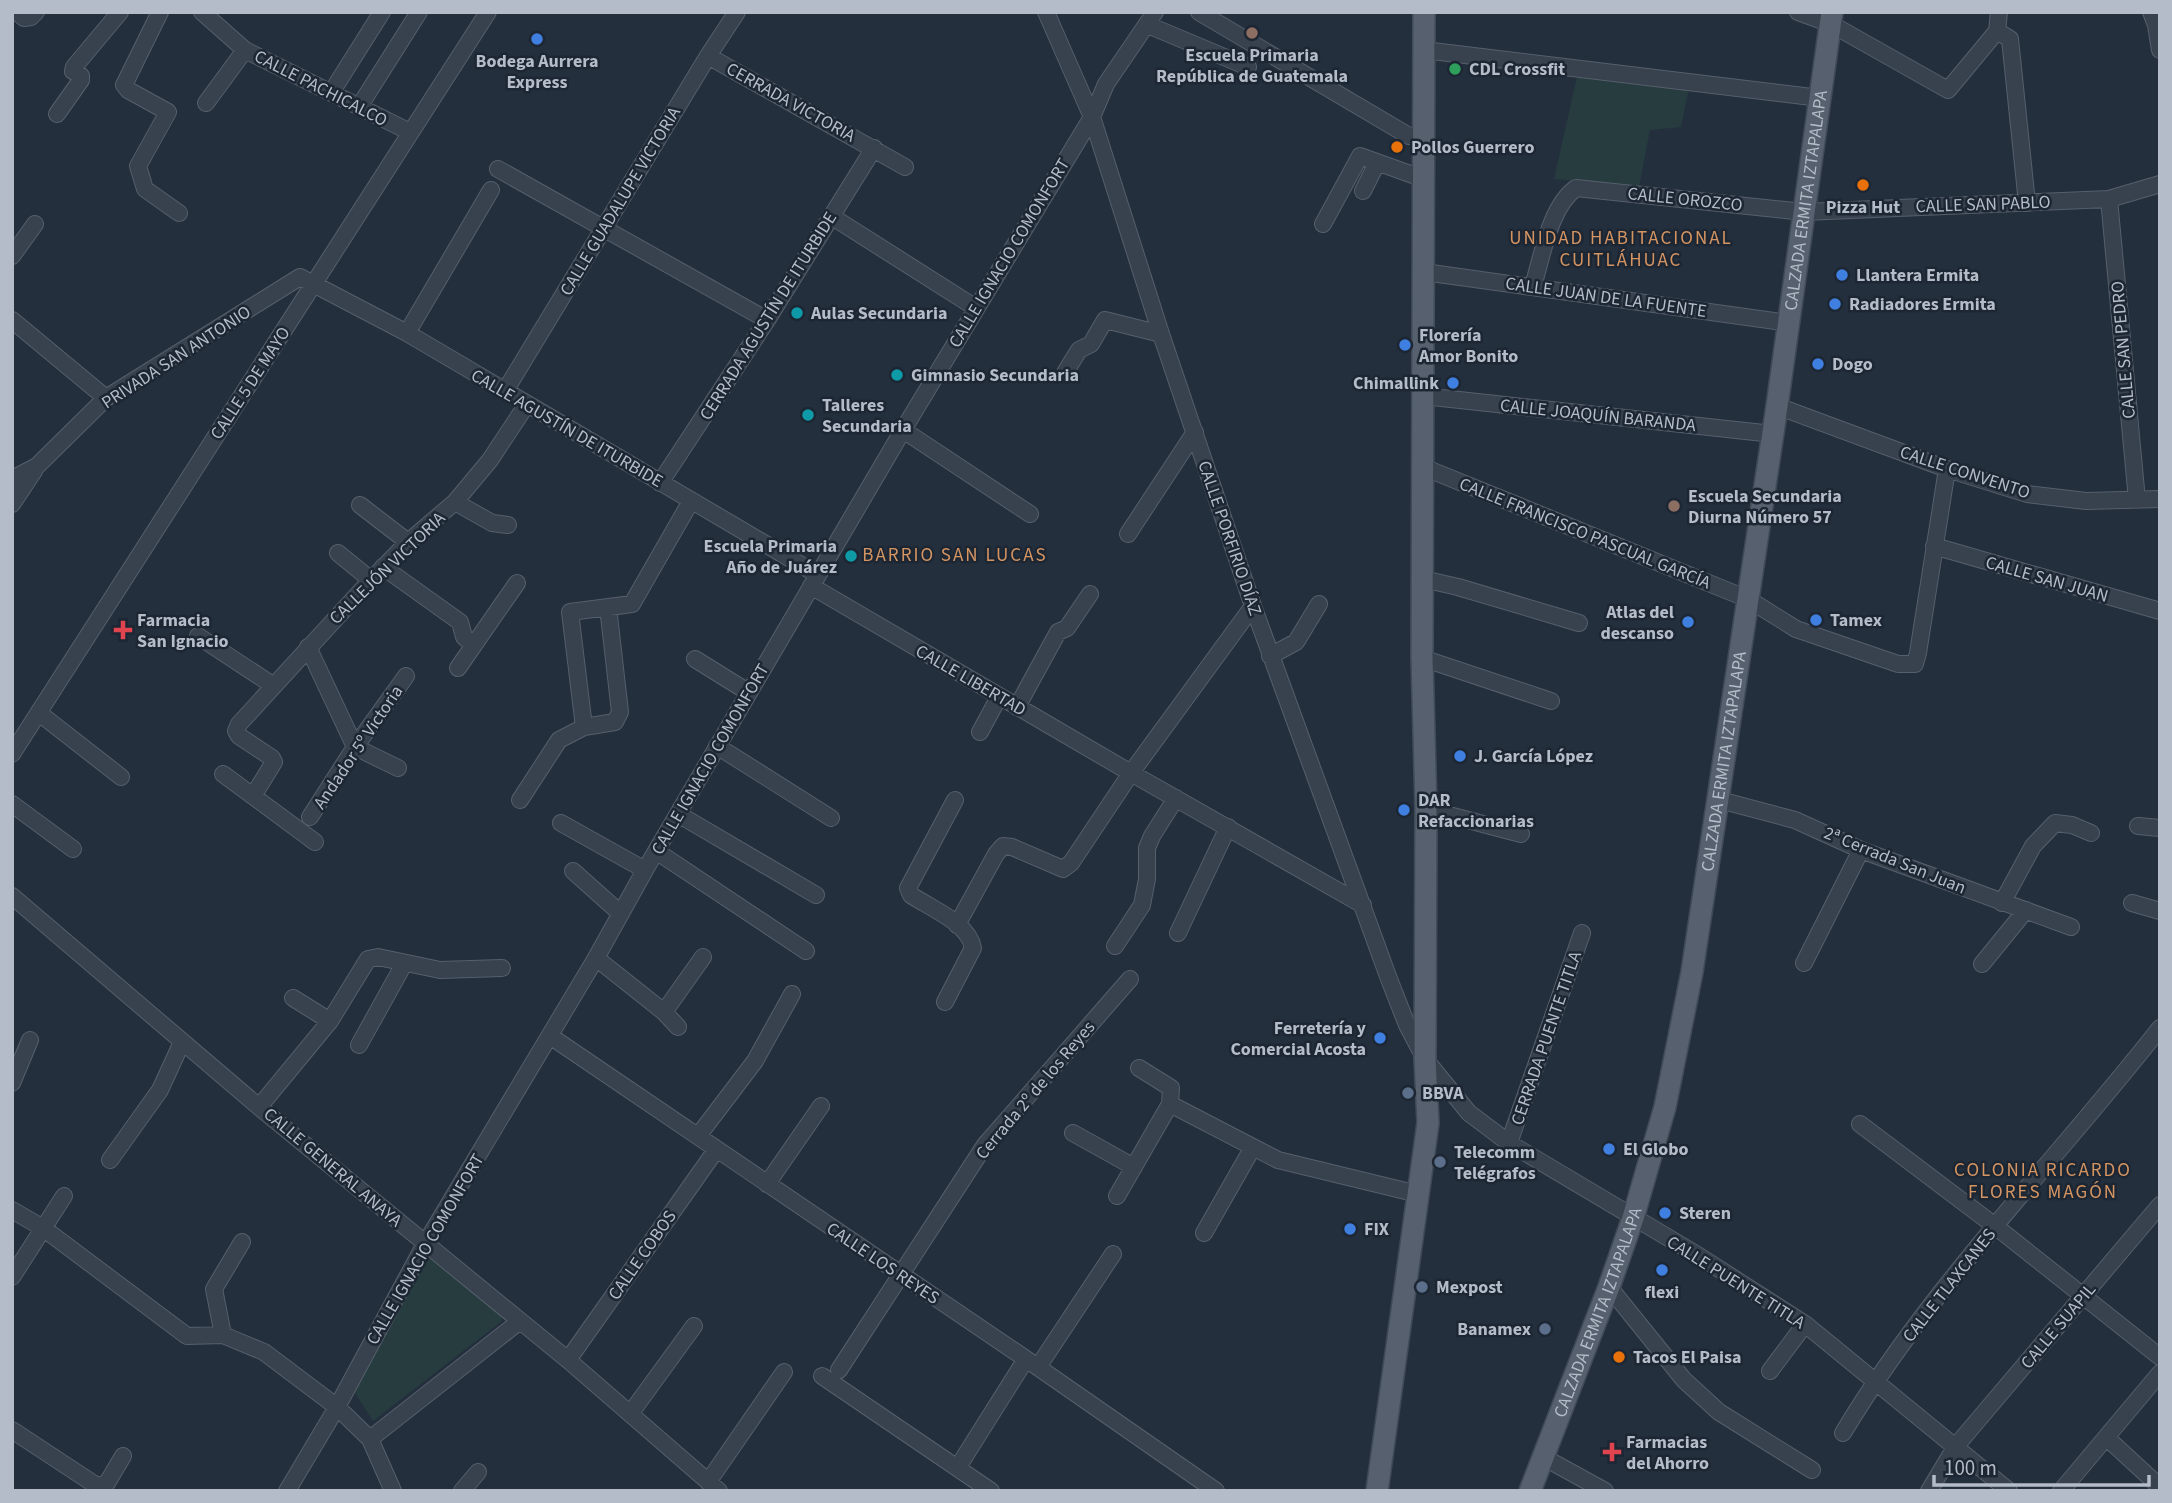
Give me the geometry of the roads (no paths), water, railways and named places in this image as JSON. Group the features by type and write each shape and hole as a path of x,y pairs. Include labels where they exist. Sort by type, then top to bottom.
{"main road":[{"path":"1377,1491 1428,1123 1425,1059 1426,809 1422,658 1424,12"},
{"name":"CALZADA ERMITA IZTAPALAPA","path":"1530,1491 1609,1287 1633,1218 1665,1107 1692,972 1773,434 1831,18"}],"street":[{"path":"17,12 24,18 31,18 36,12"},
{"path":"57,114 81,80 73,71 74,67 121,12"},
{"path":"160,12 124,85 128,90 168,112 138,166 145,189 179,213"},
{"name":"CALLE PACHICALCO","path":"202,12 245,50 410,132"},
{"path":"331,93 382,12"},
{"path":"359,107 419,12"},
{"name":"CALLE 5 DE MAYO","path":"12,754 488,12"},
{"name":"CALLE GUADALUPE VICTORIA","path":"505,391 737,12"},
{"name":"CALLE PORFIRIO DÍAZ","path":"1046,12 1092,117 1161,334 1270,656 1407,1025 1425,1059"},
{"path":"1166,12 1155,20 1248,66"},
{"path":"1199,12 1409,136"},
{"path":"1798,12 1831,18 1948,90 1997,31 1999,12"},
{"path":"2151,12 2160,50"},
{"name":"CALLE IGNACIO COMONFORT","path":"287,1491 337,1406 425,1244 596,958 748,692 902,430 1092,117 1105,84 1155,20"},
{"path":"1997,31 2010,38 2027,203"},
{"path":"206,103 245,50"},
{"path":"1424,50 1820,98"},
{"name":"CERRADA VICTORIA","path":"708,56 874,148"},
{"path":"874,148 905,167"},
{"name":"CERRADA AGUSTÍN DE ITURBIDE","path":"660,483 767,320 874,148"},
{"path":"1322,224 1360,156 1424,178"},
{"path":"1363,191 1377,163"},
{"path":"498,169 767,320"},
{"name":"CALLE SAN PABLO","path":"1804,212 2109,199 2160,184"},
{"name":"CALLE OROZCO","path":"1533,286 1553,222 1568,194 1576,188 1804,212"},
{"path":"407,333 491,190"},
{"name":"CALLE SAN PEDRO","path":"2109,199 2137,500"},
{"path":"831,216 976,308"},
{"path":"12,256 35,224"},
{"name":"CALLE JUAN DE LA FUENTE","path":"1424,272 1789,323"},
{"name":"PRIVADA SAN ANTONIO","path":"12,479 37,466 106,398 300,277 314,284"},
{"name":"CALLE AGUSTÍN DE ITURBIDE","path":"314,284 407,333 691,501 814,581"},
{"path":"12,320 106,398"},
{"path":"1066,371 1079,351 1091,344 1105,320 1161,334"},
{"name":"CALLE JOAQUÍN BARANDA","path":"1423,396 1773,434"},
{"name":"CALLEJÓN VICTORIA","path":"253,796 274,762 239,736 236,732 239,724 383,567 455,502 490,460 527,404"},
{"name":"CALLE CONVENTO","path":"1777,406 1947,469 2027,494 2086,501 2160,499"},
{"path":"902,430 1030,514"},
{"path":"1128,534 1195,432"},
{"path":"12,504 37,466"},
{"name":"CALLE FRANCISCO PASCUAL GARCÍA","path":"1423,467 1748,599"},
{"path":"1748,599 1796,629 1898,664 1914,664 1918,653 1947,469"},
{"path":"584,727 570,612 632,604 691,501"},
{"path":"455,502 492,523 508,525"},
{"path":"360,505 408,542"},
{"name":"CALLE SAN JUAN","path":"1934,546 2160,611"},
{"path":"338,553 371,580"},
{"path":"383,567 460,622 464,637 474,645"},
{"path":"1423,579 1579,623"},
{"name":"CALLE LIBERTAD","path":"814,581 999,698 1363,905"},
{"path":"458,668 517,583"},
{"path":"1017,707 1058,632 1067,628 1090,594"},
{"path":"1270,656 1296,642 1319,604"},
{"path":"957,925 1003,846 1012,847 1063,869 1071,863 1131,773 1253,606"},
{"path":"520,800 559,740 584,727 615,722 620,712 608,607"},
{"path":"198,636 274,686"},
{"path":"308,647 355,747 398,768"},
{"path":"1422,658 1551,701"},
{"path":"695,659 748,692"},
{"name":"Andador 5º Victoria","path":"310,817 355,747 406,677"},
{"path":"980,732 999,698"},
{"path":"39,713 121,778"},
{"path":"717,746 831,818"},
{"path":"223,774 315,842"},
{"path":"1115,946 1142,905 1147,879 1147,848 1176,798"},
{"name":"2ª Cerrada San Juan","path":"1717,799 1795,820 1861,850 2071,927"},
{"path":"945,1002 972,948 971,938 957,925 911,895 908,888 955,800"},
{"path":"12,804 73,849"},
{"path":"1426,809 1521,834"},
{"path":"678,814 816,895"},
{"path":"561,823 645,870"},
{"path":"2002,903 2033,846 2055,823 2073,825 2091,833"},
{"path":"2138,826 2160,828"},
{"path":"1178,933 1228,827"},
{"path":"656,850 806,951"},
{"path":"1804,963 1861,850"},
{"path":"573,871 620,912"},
{"name":"CALLE GENERAL ANAYA","path":"12,896 259,1107 568,1360 713,1486"},
{"path":"2132,903 2160,911"},
{"path":"1982,964 2026,910"},
{"name":"CERRADA PUENTE TITLA","path":"1509,1143 1582,933"},
{"path":"259,1107 330,1021 368,959 377,957 440,970 502,968"},
{"path":"664,1012 703,957"},
{"path":"596,958 664,1012 678,1027"},
{"path":"359,1045 404,964"},
{"name":"Cerrada 2º de los Reyes","path":"839,1370 985,1144 1130,979"},
{"path":"698,1136 755,1061 792,994"},
{"path":"293,998 330,1021"},
{"name":"CALLE TLAXCANES","path":"1874,1381 1995,1226 2118,1082 2160,1028"},
{"name":"CALLE LOS REYES","path":"550,1036 1216,1491"},
{"path":"12,1083 30,1040"},
{"path":"110,1160 160,1090 182,1042"},
{"name":"CALLE PUENTE TITLA","path":"1425,1059 1469,1113 1509,1143 1699,1255 1805,1324 2009,1491"},
{"path":"1117,1196 1170,1104 1171,1088 1139,1068"},
{"path":"1170,1104 1278,1160 1418,1194"},
{"path":"767,1184 821,1106"},
{"path":"1860,1124 1995,1226 2160,1357"},
{"path":"1073,1133 1134,1167"},
{"path":"1204,1233 1253,1147"},
{"name":"CALLE COBOS","path":"568,1360 716,1150"},
{"path":"12,1278 64,1196"},
{"name":"CALLE SUAPIL","path":"1929,1491 1956,1447 2160,1205"},
{"path":"12,1210 43,1228 187,1336 223,1335 264,1352 337,1406 370,1439 393,1491"},
{"path":"223,1335 214,1289 242,1242"},
{"path":"958,1467 1113,1254"},
{"path":"1609,1287 1684,1380 1719,1412 1812,1469"},
{"path":"370,1439 520,1321"},
{"path":"1770,1371 1805,1324"},
{"path":"630,1414 694,1326"},
{"path":"713,1486 784,1373"},
{"path":"2061,1491 2160,1373"},
{"path":"822,1376 990,1491"},
{"path":"1843,1433 1874,1381"},
{"path":"12,1430 101,1486 107,1483 123,1456"},
{"path":"2107,1438 2160,1487"},
{"path":"1543,1457 1605,1491"},
{"path":"462,1491 478,1472"}],"place":[{"name":"Escuela Primaria República de Guatemala","path":"1252,33"},
{"name":"Bodega Aurrera Express","path":"537,39"},
{"name":"CDL Crossfit","path":"1455,69"},
{"name":"Pollos Guerrero","path":"1397,147"},
{"name":"Pizza Hut","path":"1863,185"},
{"name":"Llantera Ermita","path":"1842,275"},
{"name":"Radiadores Ermita","path":"1835,304"},
{"name":"Aulas Secundaria","path":"797,313"},
{"name":"Florería Amor Bonito","path":"1405,345"},
{"name":"Dogo","path":"1818,364"},
{"name":"Gimnasio Secundaria","path":"897,375"},
{"name":"Chimallink","path":"1453,383"},
{"name":"Talleres Secundaria","path":"808,415"},
{"name":"Escuela Secundaria Diurna Número 57","path":"1674,506"},
{"name":"Escuela Primaria Año de Juárez","path":"851,556"},
{"name":"Tamex","path":"1816,620"},
{"name":"Atlas del descanso","path":"1688,622"},
{"name":"Farmacia San Ignacio","path":"123,630"},
{"name":"J. García López","path":"1460,756"},
{"name":"DAR Refaccionarias","path":"1404,810"},
{"name":"Ferretería y Comercial Acosta","path":"1380,1038"},
{"name":"BBVA","path":"1408,1093"},
{"name":"El Globo","path":"1609,1149"},
{"name":"Telecomm Telégrafos","path":"1440,1162"},
{"name":"Steren","path":"1665,1213"},
{"name":"FIX","path":"1350,1229"},
{"name":"flexi","path":"1662,1270"},
{"name":"Mexpost","path":"1422,1287"},
{"name":"Banamex","path":"1545,1329"},
{"name":"Tacos El Paisa","path":"1619,1357"},
{"name":"Farmacias del Ahorro","path":"1612,1452"}],"district":[{"name":"UNIDAD HABITACIONAL CUITLÁHUAC","path":"1621,248"},
{"name":"BARRIO SAN LUCAS","path":"955,554"},
{"name":"COLONIA RICARDO FLORES MAGÓN","path":"2043,1180"}]}
